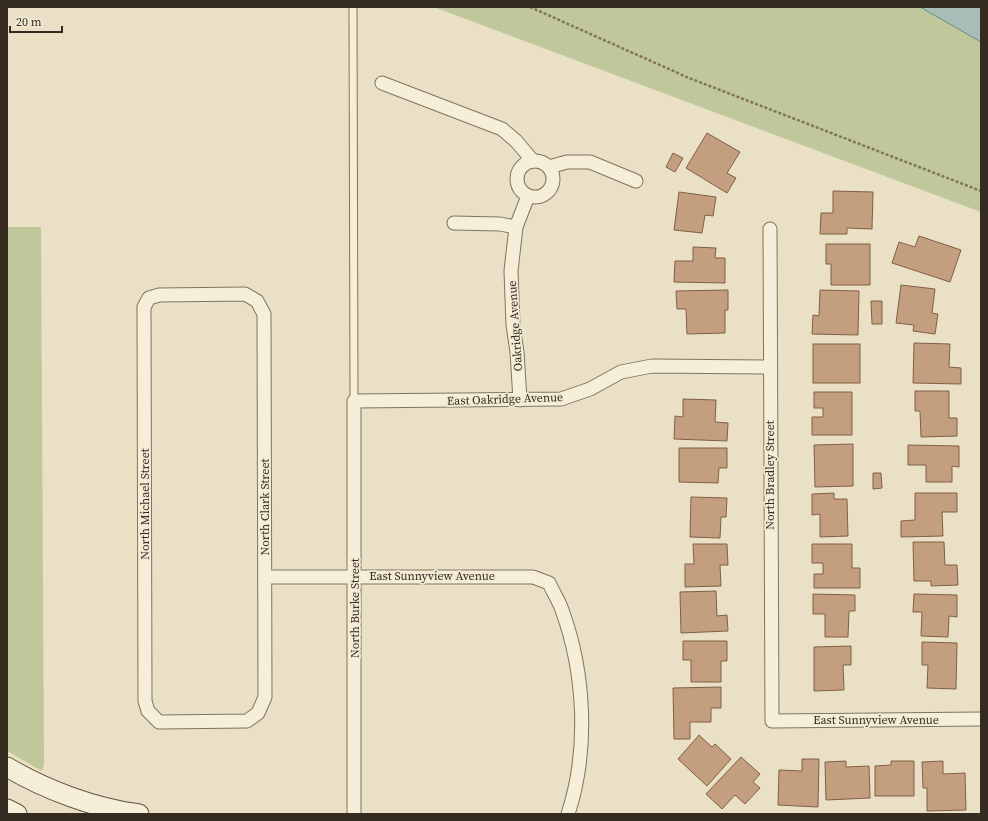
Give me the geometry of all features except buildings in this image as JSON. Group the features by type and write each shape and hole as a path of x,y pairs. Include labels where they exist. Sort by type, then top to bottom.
{"main road":[{"path":"8,768 62,793 121,812 139,814"},
{"path":"7,809 16,814"}],"street":[{"path":"382,83 502,129 516,141 533,161"},
{"path":"533,161 542,162 549,167 553,178 549,190 540,196 528,196 520,189 516,178 523,164 533,161"},
{"path":"549,167 567,162 590,162 636,180"},
{"name":"Oakridge Avenue","path":"520,400 511,297 511,271 516,227 528,196"},
{"path":"454,223 500,224 516,227"},
{"name":"North Bradley Street","path":"770,229 769,367 772,721"},
{"name":"North Clark Street","path":"149,298 159,295 245,294 257,301 264,314 266,577 265,698 258,713"},
{"name":"North Michael Street","path":"149,298 144,307 145,701 148,711 159,722 247,721 258,713"},
{"name":"East Oakridge Avenue","path":"354,401 561,399 590,389 622,372 652,366 769,367"},
{"name":"North Burke Street","path":"354,401 354,814"},
{"name":"East Sunnyview Avenue","path":"266,577 533,577 548,583 562,609 572,644 581,701 581,749 574,796 568,814"},
{"name":"East Sunnyview Avenue","path":"772,721 981,719"}],"lane":[{"path":"353,7 354,401"}],"path":[{"path":"530,7 689,78 981,191"}],"green space":[{"path":"434,7 981,7 981,212"},
{"path":"7,227 41,227 44,764 42,771 7,751"}],"water":[{"path":"920,7 981,7 981,42"}]}
